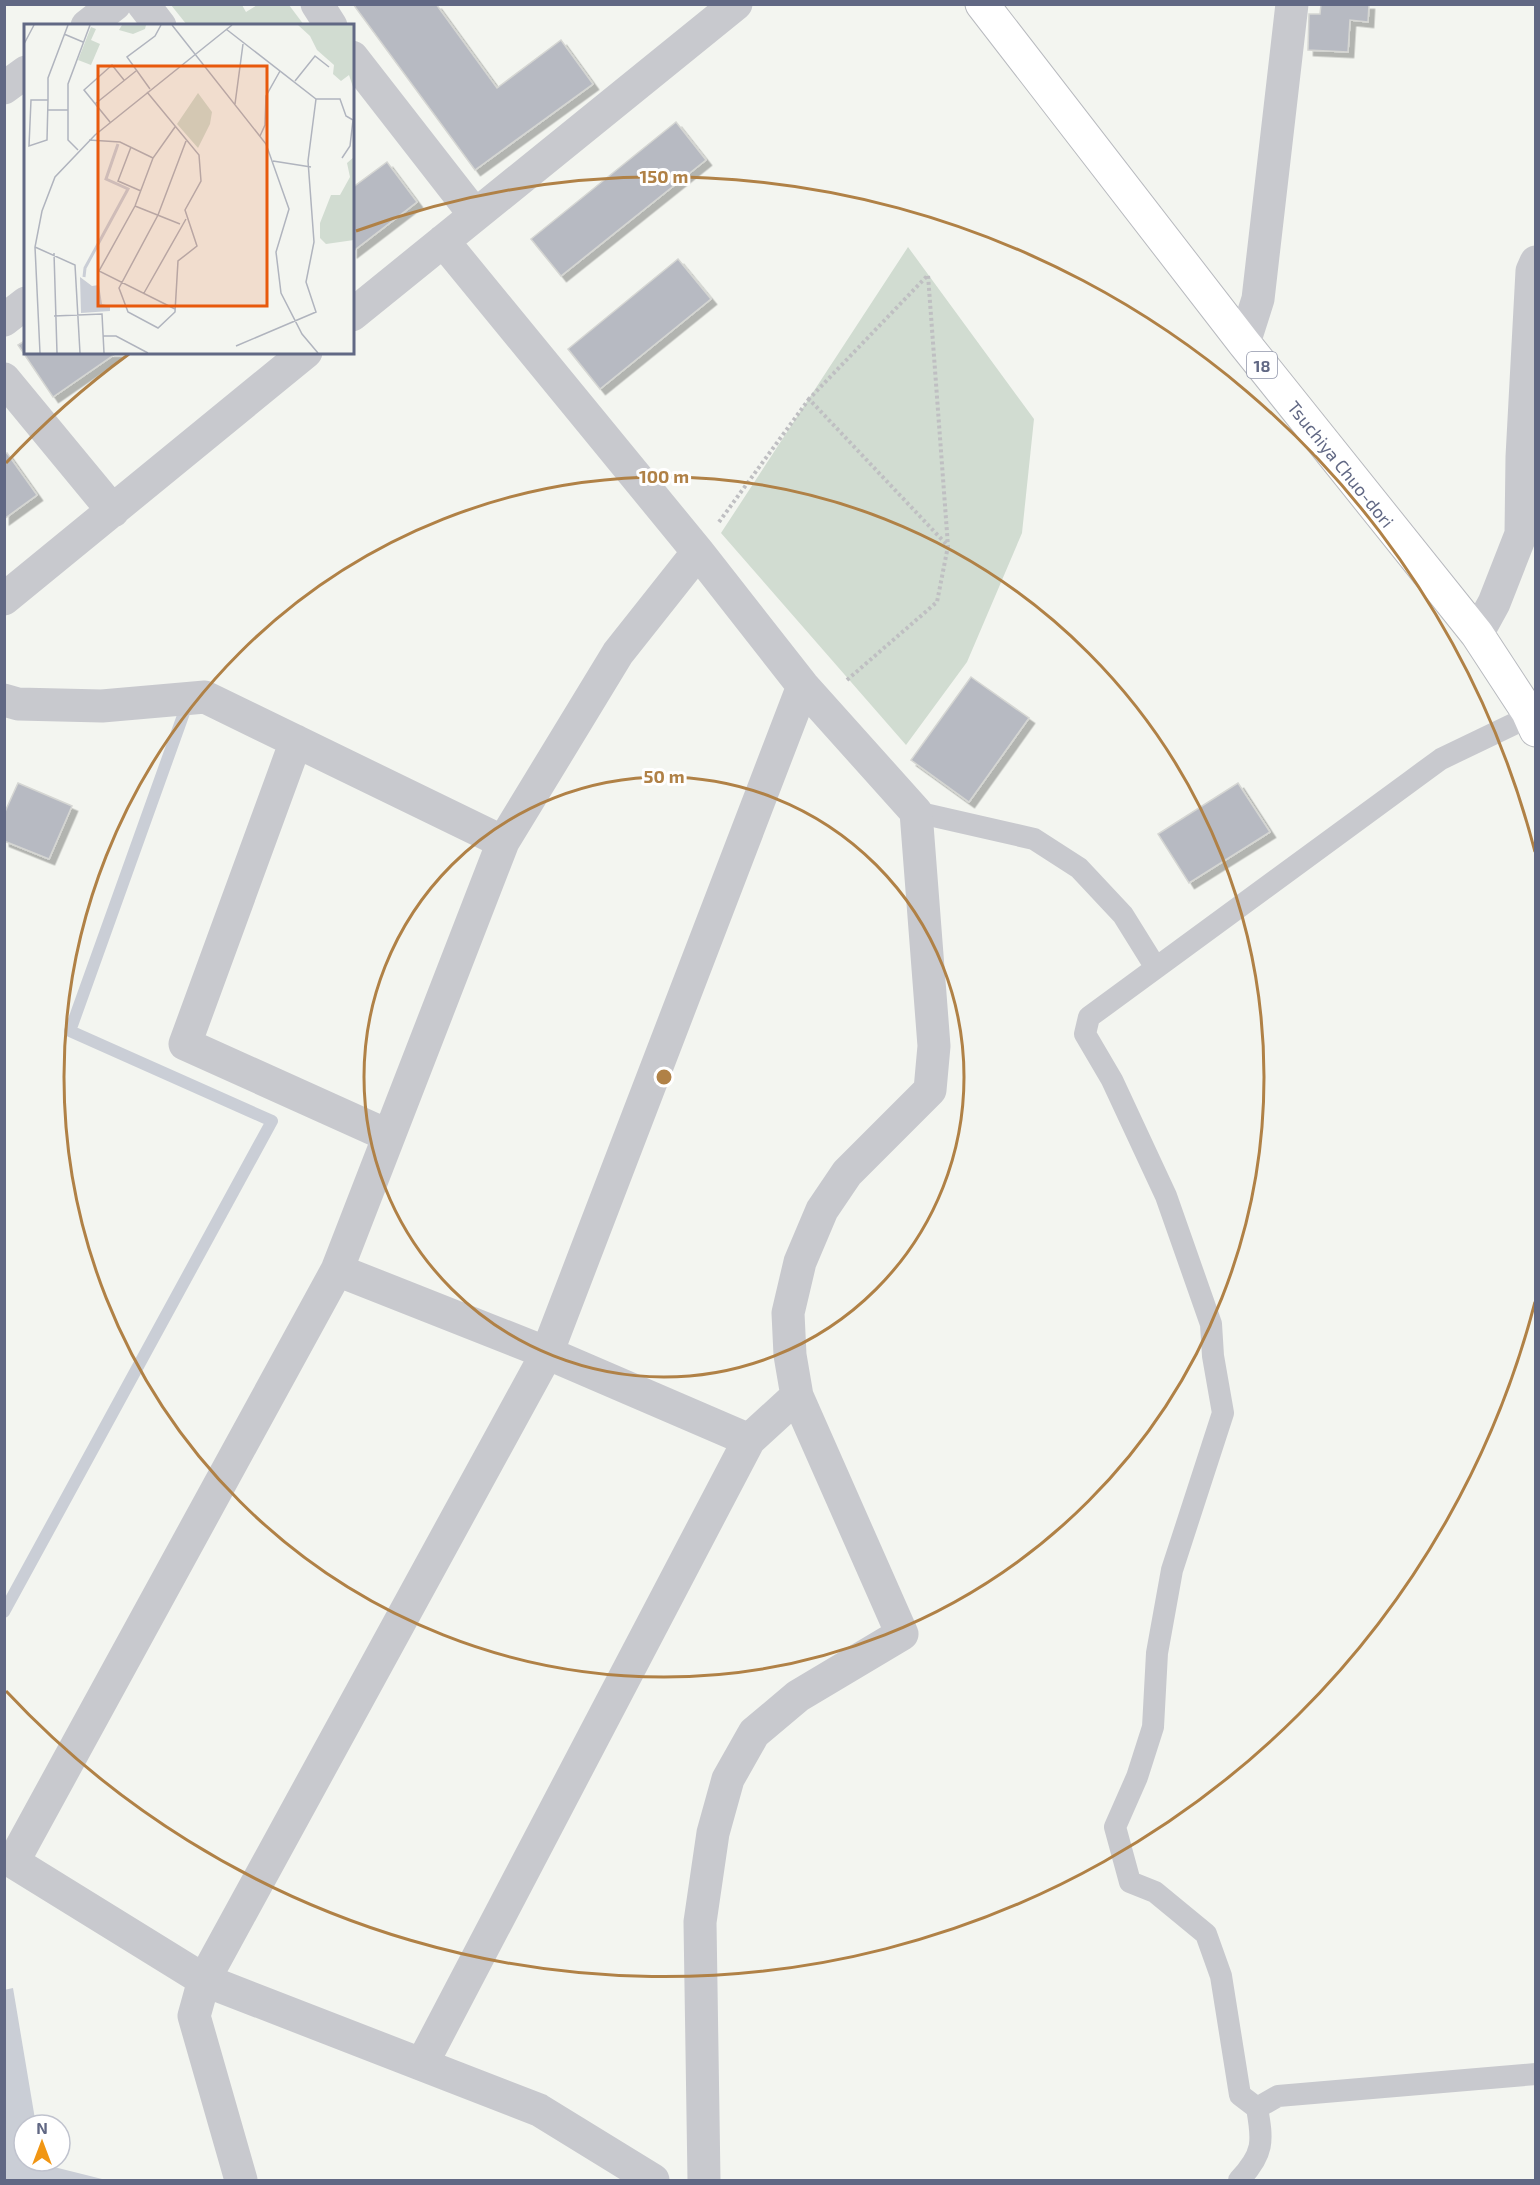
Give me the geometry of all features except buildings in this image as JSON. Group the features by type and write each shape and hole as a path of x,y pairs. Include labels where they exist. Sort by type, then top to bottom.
{"main road":[{"name":"Tsuchiya Chuo-dori","path":"982,4 1244,343 1477,634 1532,721"}],"street":[{"path":"90,24 115,4"},
{"path":"143,4 158,24"},
{"path":"317,4 330,24"},
{"path":"354,313 736,4"},
{"path":"1244,343 1258,299 1292,4"},
{"path":"354,60 475,215"},
{"path":"4,88 24,73"},
{"path":"443,241 812,695 916,812 934,1046 930,1090 846,1173 822,1210 800,1262 788,1313 790,1355 797,1396 902,1634 798,1696 754,1733 728,1779 712,1833 700,1922 704,2181"},
{"path":"1477,634 1494,603 1521,534 1532,272 1536,262"},
{"path":"4,320 24,305"},
{"path":"4,599 304,354"},
{"path":"4,379 113,511"},
{"path":"653,2181 540,2110 204,1980 13,1862 337,1270 503,842 618,653 698,552"},
{"path":"241,2181 194,2016 204,1980 547,1353 812,695"},
{"path":"4,700 18,704 102,706 205,697 503,842"},
{"path":"297,741 185,1044 389,1136"},
{"path":"337,1270 547,1353 749,1440"},
{"path":"422,2064 749,1440 797,1396"}],"lane":[{"path":"1239,2181 1253,2166 1262,2137 1257,2108 1240,2095 1221,1976 1206,1934 1155,1892 1130,1882 1115,1827 1137,1777 1153,1727 1157,1653 1172,1570 1223,1413 1213,1356 1211,1324 1166,1196 1112,1080 1085,1034 1089,1017 1441,759 1518,722 1532,721"},
{"path":"916,812 1034,839 1079,868 1123,915 1156,968"},
{"path":"1257,2108 1278,2096 1536,2074"}],"path":[{"path":"698,552 809,399 928,275 948,546 937,602 812,695"},
{"path":"809,399 948,546"}],"shaded area":[{"path":"171,5 242,5 246,12 257,5 289,5 303,24 186,24"},
{"path":"908,247 1034,419 1022,533 967,662 906,745 721,533"},
{"path":"13,1988 34,2113 12,2113 12,2173 72,2172 106,2180 5,2180 4,1990"}],"waterway":[{"path":"4,1612 272,1121 70,1031 185,710"}]}
